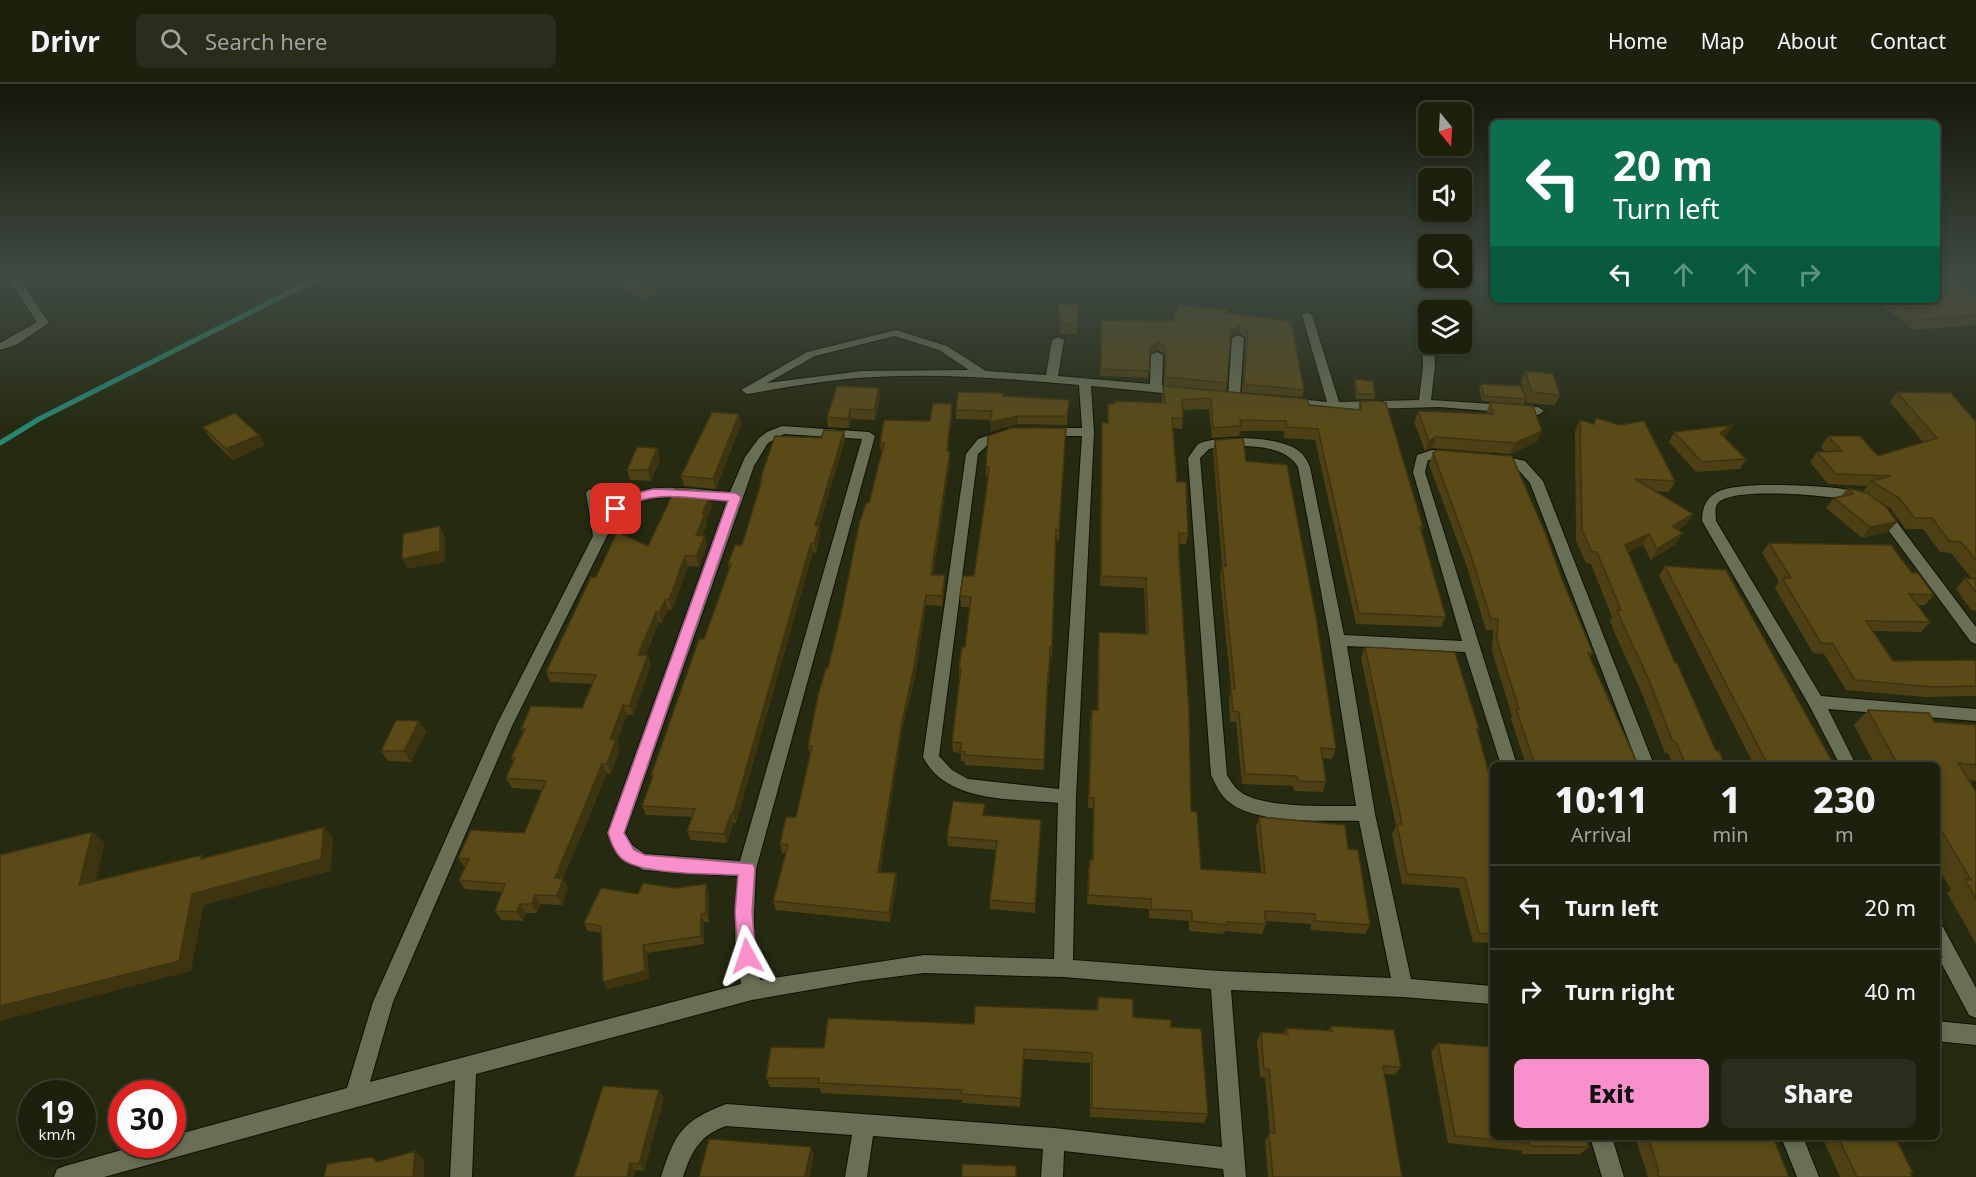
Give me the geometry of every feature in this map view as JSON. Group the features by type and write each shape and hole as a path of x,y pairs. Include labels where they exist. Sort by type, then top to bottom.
{"street":[{"path":"0,347 12,343 35,328"},
{"path":"1311,328 1334,406"},
{"path":"986,376 943,348 896,333 811,354 747,390 838,376 878,373 1085,382 1201,393"},
{"path":"1234,396 1238,338"},
{"path":"1051,380 1058,340"},
{"path":"1425,403 1428,354"},
{"path":"1156,389 1157,355"},
{"path":"1062,968 1067,797 1088,432 1085,382"},
{"path":"1279,400 1334,406 1401,406 1425,403 1538,411"},
{"path":"747,869 643,862 628,855 616,833 735,497 757,446 771,434 782,430 868,436 747,869 744,939 752,991"},
{"path":"1067,797 966,786 939,770 931,757 972,454 983,440 995,435 1088,432"},
{"path":"1366,814 1255,807 1238,799 1227,789 1219,775 1194,458 1198,450 1219,442 1275,447 1289,451 1299,458 1304,467 1338,640 1366,814 1403,988"},
{"path":"1463,456 1432,454 1422,458 1419,472 1508,762"},
{"path":"1484,457 1504,458 1520,464 1536,481 1645,762"},
{"path":"1846,762 1816,702 1709,521 1708,509 1714,498 1748,489 1836,492 1864,498 1884,513 1976,638"},
{"path":"593,493 600,536"},
{"path":"355,1096 383,1002 505,724 600,536 616,509 625,501 653,493 735,497"},
{"path":"1338,640 1471,647"},
{"path":"1816,702 1976,715"},
{"path":"1940,940 1976,1008"},
{"path":"65,1177 355,1096 466,1069 752,991 861,972 924,964 1062,968 1220,980 1403,988 1490,995"},
{"path":"672,1177 680,1150 689,1135 705,1122 726,1115 1054,1139 1234,1168 1220,980"},
{"path":"1940,1030 1976,1035"},
{"path":"461,1177 466,1069"},
{"path":"856,1177 864,1124"},
{"path":"1052,1177 1054,1139"},
{"path":"1602,1140 1613,1177"},
{"path":"1793,1140 1808,1177"}],"building":[{"path":"1101,328 1235,328 1231,330 1227,383 1165,377 1166,348 1159,342 1150,347 1149,371 1101,369"},
{"path":"1243,328 1292,328 1304,390 1244,384 1248,331"},
{"path":"1525,371 1553,374 1560,395 1532,392"},
{"path":"1355,379 1373,381 1375,394 1357,394"},
{"path":"1481,384 1521,386 1526,399 1484,396"},
{"path":"837,386 879,388 874,410 850,409 848,419 827,417"},
{"path":"1163,386 1307,399 1309,405 1361,410 1360,401 1386,403 1423,527 1420,527 1446,617 1359,613 1318,429 1287,427 1286,421 1240,420 1241,426 1213,428 1211,398 1182,400 1183,418 1172,418 1177,482 1186,482 1188,534 1179,533 1179,556 1189,711 1191,811 1197,812 1201,869 1265,873 1259,817 1345,825 1348,849 1358,850 1370,925 1315,921 1315,914 1264,911 1266,924 1227,922 1227,925 1192,921 1192,911 1151,909 1151,899 1088,895 1090,860 1093,860 1094,798 1089,798 1092,710 1098,710 1099,632 1148,634 1146,578 1101,576 1102,422 1108,423 1108,404 1114,404 1116,401 1165,403"},
{"path":"958,392 1003,393 1003,396 1069,400 1067,416 1018,416 990,422 992,411 956,410"},
{"path":"1897,392 1951,393 1976,422 1976,560 1961,542 1949,541 1932,518 1915,518 1899,498 1871,481 1891,476 1836,474 1817,452 1842,451 1828,436 1860,436 1878,456 1937,438"},
{"path":"1490,402 1533,406 1542,431 1515,443 1436,437 1429,441 1418,411 1493,414"},
{"path":"933,403 952,404 947,451 950,451 931,575 945,575 942,596 926,595 902,722 878,872 896,873 889,913 773,901 788,845 780,844 786,817 796,817 812,746 808,746 818,695 826,668 828,668 859,524 866,503 869,503 884,443 880,443 884,420 930,421"},
{"path":"712,412 739,414 713,479 681,476"},
{"path":"235,413 259,435 226,449 203,427"},
{"path":"1596,418 1619,425 1644,421 1675,481 1635,479 1693,514 1672,526 1683,533 1657,549 1649,534 1625,545 1675,663 1677,663 1716,751 1719,751 1724,762 1685,762 1676,742 1673,742 1649,680 1622,622 1617,610 1621,610 1597,552 1592,552 1582,530 1580,420 1594,424"},
{"path":"1733,425 1720,433 1746,459 1702,462 1674,432"},
{"path":"1011,428 1066,428 1059,530 1056,530 1052,647 1050,647 1048,673 1044,760 964,755 965,752 960,751 962,743 952,742 961,668 959,668 962,647 965,647 971,597 960,596 963,576 974,576 989,467 986,466 988,436"},
{"path":"824,430 844,431 815,526 819,526 814,543 811,543 733,814 731,814 724,834 687,831 695,809 642,806 653,775 651,775 699,639 704,639 731,564 728,564 735,545 742,545 775,436 821,438"},
{"path":"1243,438 1246,461 1287,465 1316,617 1336,749 1321,748 1326,782 1298,781 1297,776 1245,774 1239,712 1233,711 1231,689 1235,689 1222,565 1226,566 1215,440"},
{"path":"637,447 657,448 648,470 627,470"},
{"path":"1437,450 1512,456 1593,653 1588,653 1637,762 1534,762 1516,709 1519,709 1497,640 1498,619 1491,619 1471,556 1433,453"},
{"path":"1848,488 1867,493 1886,507 1897,522 1870,527 1834,498 1853,494"},
{"path":"675,489 708,492 706,496 710,496 702,514 705,514 696,535 705,536 696,556 685,556 669,600 665,600 659,613 656,612 638,655 648,655 629,706 623,705 610,739 616,740 607,764 602,764 555,878 563,879 557,896 535,895 532,904 520,904 517,912 495,911 505,884 459,880 469,859 458,858 471,830 524,833 546,781 506,778 515,758 511,758 525,729 521,729 531,706 582,708 596,675 546,672 591,577 596,577 617,532 648,546"},
{"path":"440,526 440,551 402,559 403,534"},
{"path":"1769,543 1891,545 1912,573 1918,573 1934,595 1909,594 1930,622 1866,621 1893,661 1976,660 1976,686 1934,687 1855,680 1833,644 1821,643 1782,578 1791,578"},
{"path":"1665,566 1726,570 1832,762 1766,762"},
{"path":"1965,578 1976,579 1976,592"},
{"path":"1365,647 1455,652 1479,729 1477,729 1490,778 1490,934 1479,933 1465,878 1407,874 1397,824 1402,824"},
{"path":"1868,710 1929,713 1934,722 1976,725 1976,765 1958,763 1976,792 1976,899 1965,879 1971,880 1940,828 1940,762 1896,762"},
{"path":"396,720 419,721 404,751 381,751"},
{"path":"953,801 985,804 983,815 1041,820 1035,904 990,900 997,841 947,837"},
{"path":"324,827 321,859 192,894 179,961 0,1006 0,855 92,832 79,885 202,855 201,859"},
{"path":"643,883 675,888 706,884 706,913 701,914 701,936 643,945 645,971 603,982 601,926 584,923 601,888 638,894"},
{"path":"1098,997 1133,999 1133,1017 1171,1020 1171,1027 1201,1029 1208,1114 1092,1108 1092,1053 1024,1049 1021,1098 961,1094 962,1090 818,1083 819,1078 766,1078 771,1047 824,1048 828,1018 974,1024 975,1006 1098,1010"},
{"path":"1331,1026 1394,1030 1401,1067 1383,1066 1402,1177 1273,1177 1269,1133 1275,1133 1269,1069 1264,1069 1261,1032 1288,1034 1286,1028 1332,1031"},
{"path":"1438,1043 1490,1047 1490,1139 1455,1136"},
{"path":"603,1086 659,1090 639,1164 630,1163 627,1177 574,1177"},
{"path":"709,1139 811,1147 805,1177 699,1177"},
{"path":"1498,1140 1586,1140 1589,1147 1531,1146 1530,1143"},
{"path":"1649,1140 1774,1140 1789,1177 1659,1177 1657,1171 1659,1171"},
{"path":"1839,1140 1896,1140 1913,1173 1910,1173 1912,1177 1857,1177"},
{"path":"415,1151 413,1177 324,1177 327,1164 372,1157 377,1162"},
{"path":"962,1164 1016,1166 1016,1177 962,1177"}],"waterway":[{"path":"0,443 39,419 219,328"}],"route":[{"path":"616,509 625,501 653,493 735,497 616,833 628,855 643,862 747,869 744,939 747,956"}]}
